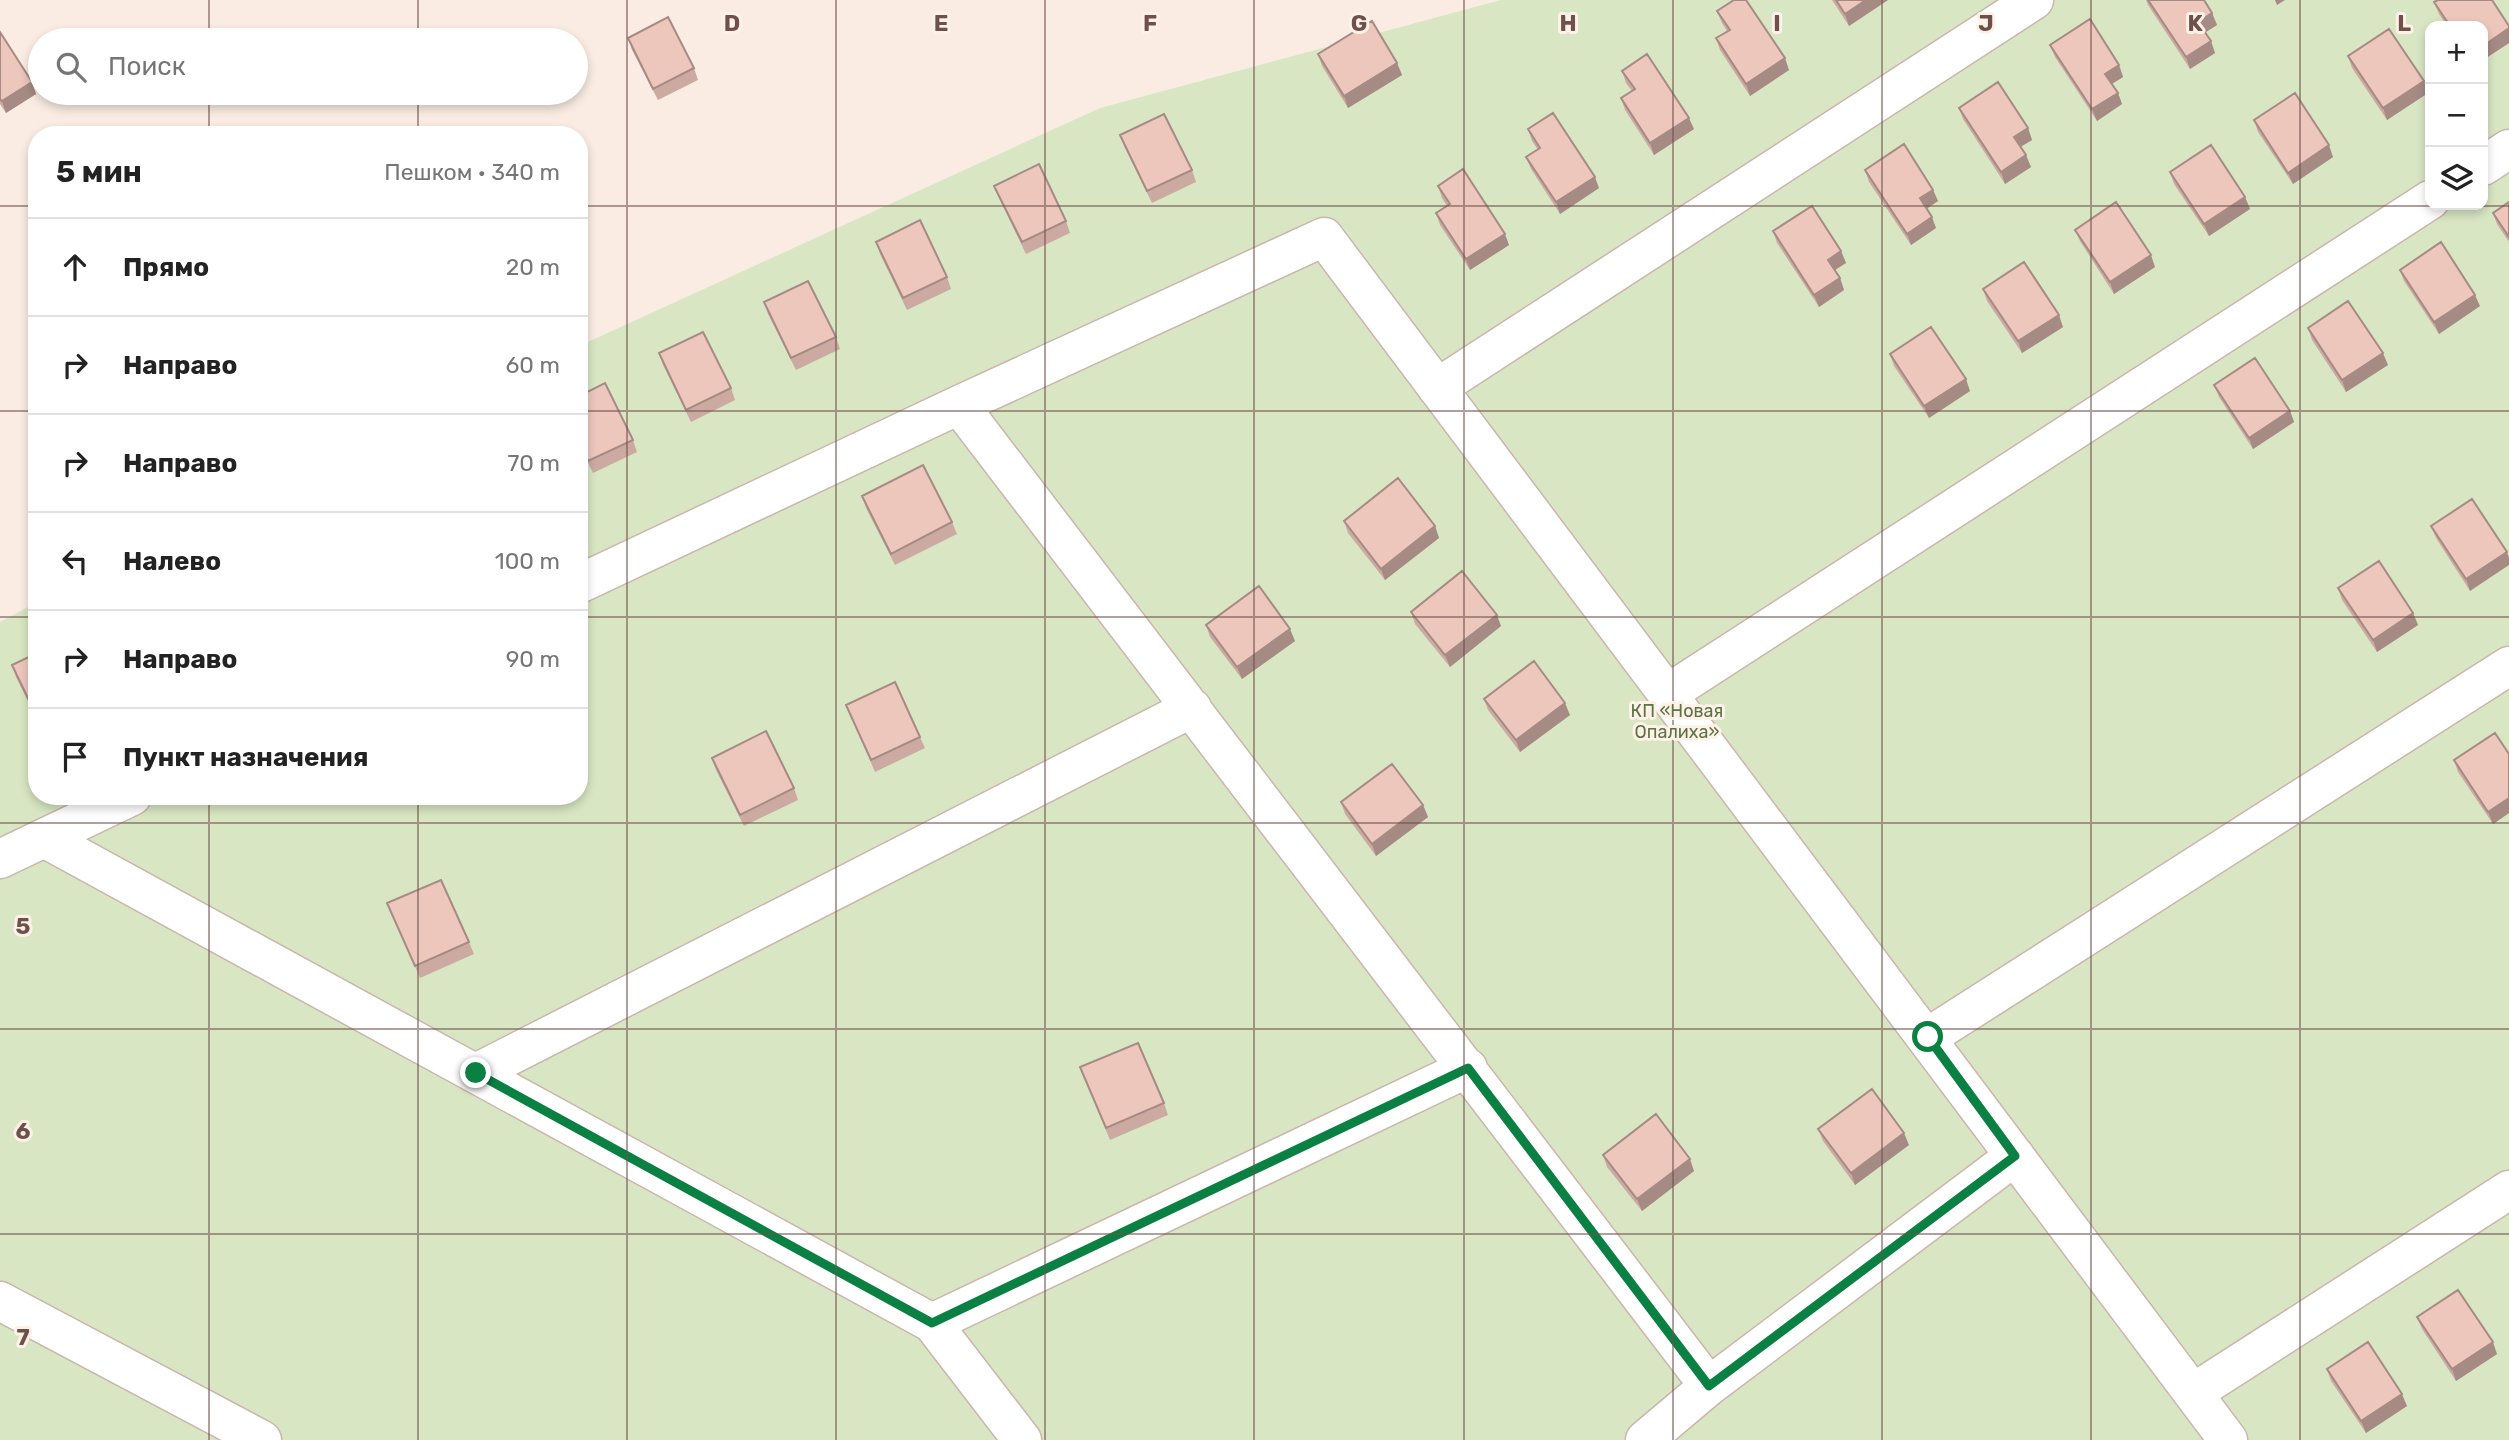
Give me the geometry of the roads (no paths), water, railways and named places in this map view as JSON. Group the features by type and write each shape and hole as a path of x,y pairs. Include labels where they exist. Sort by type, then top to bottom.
{"street":[{"path":"1437,388 2034,0"},
{"path":"2488,163 2509,149"},
{"path":"1667,694 2425,203"},
{"path":"588,580 1324,237 1928,1037 2228,1440"},
{"path":"959,405 1709,1386"},
{"path":"1928,1037 2509,666"},
{"path":"476,1073 1192,708"},
{"path":"0,859 113,805"},
{"path":"44,838 932,1323 1022,1440"},
{"path":"932,1323 1468,1068"},
{"path":"1645,1440 1709,1386 2015,1156"},
{"path":"2193,1393 2509,1190"},
{"path":"0,1301 262,1440"}],"park label":[{"name":"КП «Новая Опалиха»","path":"1677,721"}]}
